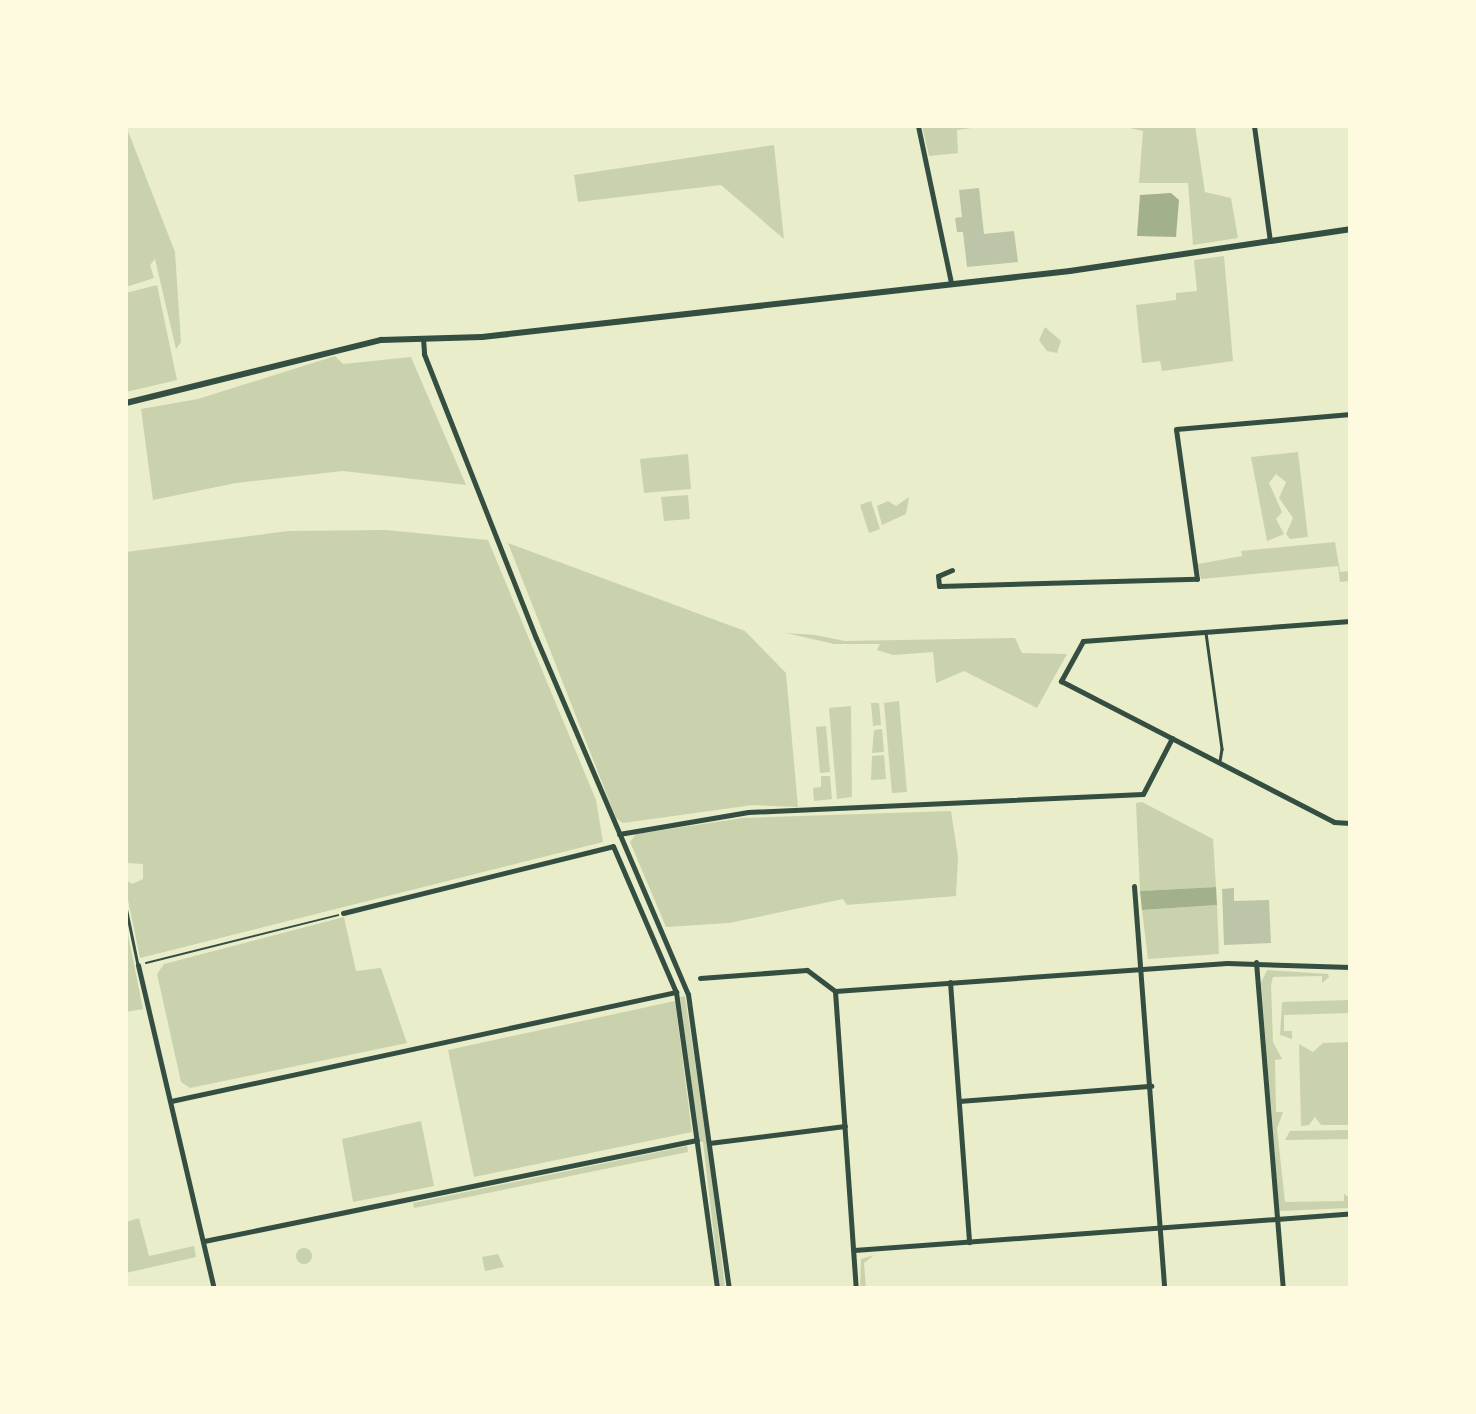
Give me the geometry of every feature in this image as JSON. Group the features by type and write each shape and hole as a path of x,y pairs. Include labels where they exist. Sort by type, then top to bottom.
{"street":[{"path":"918,126 951,283"},
{"path":"1254,126 1270,241"},
{"path":"126,403 337,347 423,338 482,337 1070,271 1350,229"},
{"path":"423,338 424,354 536,638 688,994 729,1288"},
{"path":"952,570 938,576 939,586 1197,579 1176,429 1350,414"},
{"path":"1350,621 1083,641 1061,681 1334,822 1350,823"},
{"path":"618,834 748,812 1133,796 1143,794 1172,738"},
{"path":"343,913 613,846 676,992 717,1288"},
{"path":"1134,886 1164,1288"},
{"path":"1256,962 1274,1220 1283,1288"},
{"path":"700,978 807,970 835,991 1256,962 1350,967"},
{"path":"138,965 214,1288"},
{"path":"950,982 969,1242"},
{"path":"835,991 856,1288"},
{"path":"171,1101 676,992"},
{"path":"959,1101 1151,1086"},
{"path":"709,1143 845,1126"},
{"path":"204,1241 696,1140"},
{"path":"853,1250 1350,1214"}],"lane":[{"path":"1206,633 1222,749 1220,761"},
{"path":"126,907 138,965"}],"path":[{"path":"138,965 343,913"}],"shaded area":[{"path":"126,126 175,252 181,342 176,349 155,259 150,265 154,278 126,287"},
{"path":"922,126 986,126 957,130 958,153 929,156"},
{"path":"1121,126 1195,126 1205,192 1231,198 1238,238 1193,245 1188,183 1139,183 1143,131"},
{"path":"774,145 784,239 721,185 578,202 574,175"},
{"path":"1171,193 1179,200 1176,237 1137,236 1140,195"},
{"path":"1224,256 1233,361 1162,371 1160,361 1142,363 1136,305 1176,300 1176,293 1197,291 1194,260"},
{"path":"157,285 177,380 126,392 126,293"},
{"path":"1045,327 1061,341 1057,353 1047,351 1039,340"},
{"path":"335,356 343,364 411,357 466,485 343,471 236,483 153,500 141,409 198,399"},
{"path":"1298,452 1308,537 1290,539 1286,534 1293,518 1279,498 1286,482 1276,474 1269,483 1282,512 1276,519 1284,534 1267,541 1251,457"},
{"path":"688,454 691,489 644,493 640,459"},
{"path":"688,495 690,519 664,521 661,497"},
{"path":"909,497 906,514 882,525 877,506 888,501 896,506"},
{"path":"871,501 880,529 869,533 860,505"},
{"path":"386,530 488,540 596,800 603,842 140,958 126,890 126,880 132,884 143,879 143,864 126,863 126,552 288,531"},
{"path":"1335,542 1340,572 1350,571 1350,581 1340,582 1338,566 1201,579 1198,564 1242,556 1241,551"},
{"path":"508,543 745,631 786,673 798,807 753,805 623,823 616,818"},
{"path":"786,633 845,641 1015,638 1022,653 1067,654 1037,708 964,671 936,683 933,652 893,655 877,650 880,644 834,644"},
{"path":"899,701 907,792 892,793 884,703"},
{"path":"871,703 879,703 881,725 873,726"},
{"path":"851,706 852,797 837,799 829,708"},
{"path":"826,726 830,772 820,773 816,727"},
{"path":"882,729 884,752 872,753 874,730"},
{"path":"884,755 886,779 871,780 872,756"},
{"path":"821,776 830,776 832,799 814,801 813,788 821,787"},
{"path":"1142,802 1213,839 1216,887 1140,891 1136,803"},
{"path":"951,811 958,857 956,896 847,905 843,899 729,923 666,927 630,842 636,834 743,818"},
{"path":"1216,887 1217,905 1142,910 1140,891"},
{"path":"1217,905 1219,954 1148,959 1142,910"},
{"path":"344,917 356,971 381,968 407,1043 190,1088 181,1082 157,974 164,964"},
{"path":"126,925 143,1009 126,1012"},
{"path":"1267,970 1328,974 1329,977 1322,983 1322,976 1273,977 1271,985 1273,1042 1282,1059 1275,1060 1276,1112 1283,1112 1277,1129 1285,1202 1344,1201 1344,1194 1350,1198 1349,1208 1279,1211 1261,983"},
{"path":"685,996 725,1288 720,1288 703,1142 698,1142 680,997"},
{"path":"1350,1000 1350,1013 1284,1015 1284,1031 1292,1031 1292,1039 1280,1035 1282,1002"},
{"path":"675,1001 692,1132 474,1177 448,1050"},
{"path":"1350,1042 1350,1125 1321,1125 1315,1117 1309,1125 1301,1126 1299,1044 1313,1052 1323,1043"},
{"path":"421,1121 434,1186 353,1202 342,1139"},
{"path":"1350,1130 1350,1139 1285,1140 1290,1131"},
{"path":"687,1146 688,1152 414,1208 413,1203"},
{"path":"139,1218 149,1256 194,1246 196,1257 126,1273 126,1222"},
{"path":"301,1248 307,1248 312,1256 310,1262 301,1264 296,1259 296,1253"},
{"path":"498,1254 504,1267 485,1271 482,1257"},
{"path":"874,1255 864,1263 866,1288 860,1288 861,1259"}],"building":[{"path":"979,188 984,234 1014,231 1018,262 967,267 963,232 957,232 955,218 962,217 959,190"},
{"path":"1234,888 1234,901 1269,900 1271,943 1224,945 1222,889"}]}
